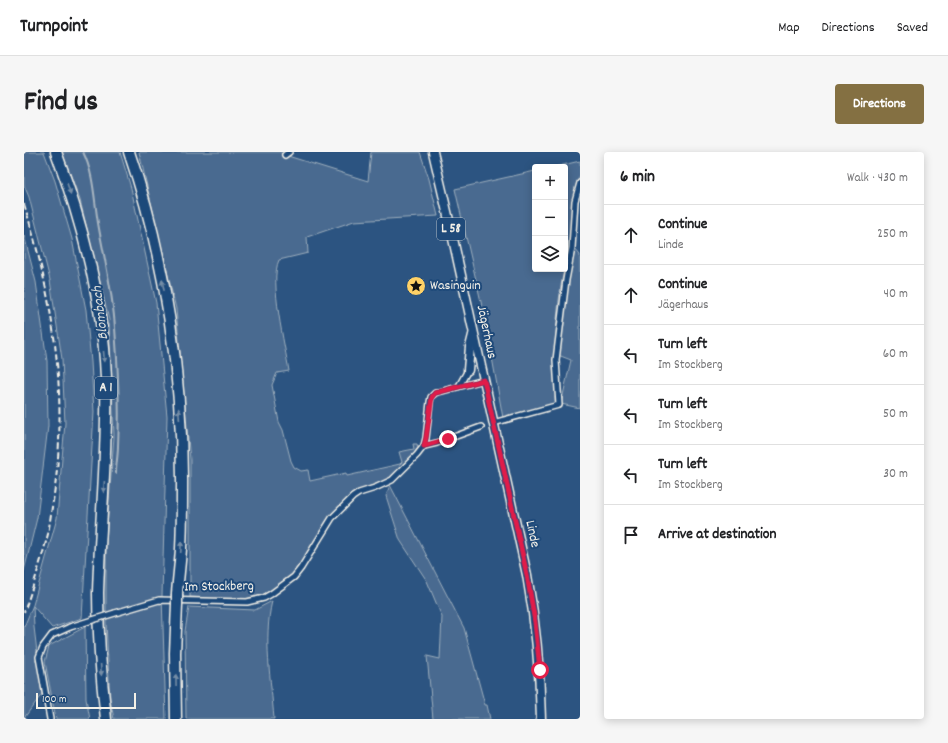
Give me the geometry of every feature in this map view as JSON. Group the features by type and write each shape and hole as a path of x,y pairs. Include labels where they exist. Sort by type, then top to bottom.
{"highway":[{"name":"A 1","path":"56,152 76,207 84,236 98,302 106,376 106,443 98,631 106,719"},
{"path":"129,152 157,253 169,320 176,372 182,487 181,548 175,652 176,719"}],"main road":[{"name":"Jägerhaus","path":"433,152 493,423"},
{"path":"468,370 470,347 474,332"},
{"name":"Linde","path":"493,423 517,527 533,607 539,663 541,719"}],"street":[{"path":"493,423 559,405 556,360 566,280 572,248 575,201 580,183"},
{"path":"459,386 468,370"},
{"name":"Im Stockberg","path":"50,719 40,657 43,647 52,635 70,627 159,600 247,602 267,596 283,585 301,568 332,518 353,497 359,493 375,488 392,480 418,455 424,446 432,397 435,393 484,380"},
{"path":"424,446 437,443 480,427"}],"shaded area":[{"path":"24,152 44,152 55,181 72,239 86,310 94,412 82,618 52,628 33,606 42,694 24,718 24,627 33,605 57,518 65,423 62,359 50,280 29,197 24,185"},
{"path":"62,152 120,152 131,188 156,303 167,416 162,596 166,719 114,719 110,699 106,623 106,541 114,436 109,320 80,200"},
{"path":"139,152 280,152 291,157 368,181 371,152 420,152 429,179 438,216 354,221 307,237 308,253 279,260 276,270 277,298 281,330 289,371 277,373 272,385 279,422 283,430 294,467 301,471 308,470 310,481 346,473 347,476 400,464 402,462 399,452 414,449 413,444 417,444 418,448 404,466 391,477 361,489 348,498 325,523 305,557 292,574 273,589 251,598 229,600 190,597 190,460 176,309"},
{"path":"580,161 580,175 572,203 568,252 568,164"},
{"path":"532,172 532,272 563,272 556,336 556,405 503,418 485,319 455,189"},
{"path":"24,235 36,282 47,361 48,426 37,518 24,571"},
{"path":"575,249 580,255 580,408 561,404 571,360 558,355 568,281"},
{"path":"390,485 464,628 490,719 433,719 427,656 440,659 442,617 427,581 400,540 386,496"},
{"path":"272,601 269,616 268,645 274,719 186,719 185,631 189,607 255,610"},
{"path":"85,627 86,699 90,719 56,719 45,662 49,646"}],"waterway":[{"name":"Blombach","path":"83,152 92,178 98,223 114,315 119,402 119,431 116,473"}],"railway":[{"path":"24,204 35,240 51,314 59,388 58,463 48,534 37,574 24,612"}],"place":[{"name":"Wasinguin","path":"416,286"}],"route":[{"path":"448,439 424,446 432,397 435,393 484,380 527,575 533,607 540,670"}]}
